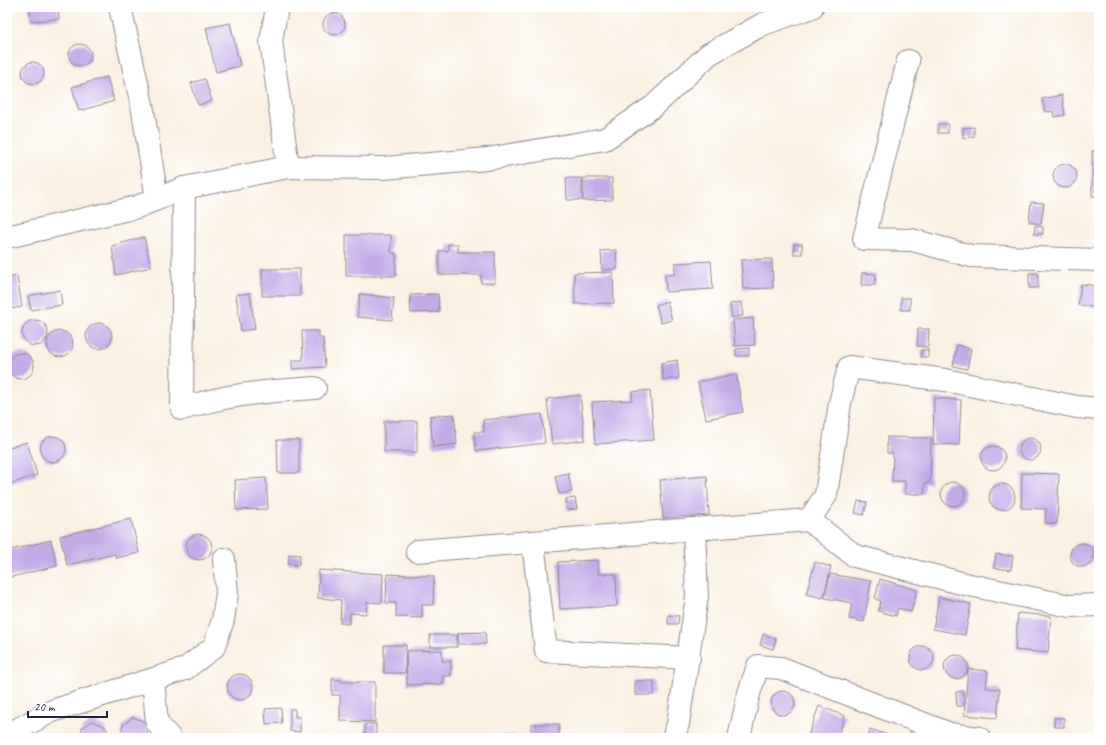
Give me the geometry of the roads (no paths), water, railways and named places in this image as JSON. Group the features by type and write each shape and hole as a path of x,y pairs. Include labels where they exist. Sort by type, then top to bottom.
{"street":[{"path":"120,7 142,105 157,200"},
{"path":"277,7 271,41 288,166"},
{"path":"7,237 137,207 184,188 288,166 384,168 487,159 605,139 654,106 709,54 763,24 812,7"},
{"path":"908,61 864,239 912,240 970,256 1099,260"},
{"path":"184,188 182,409 206,400 260,391 315,388"},
{"path":"809,520 826,495 840,403 849,366 944,380 1077,407 1099,410"},
{"path":"417,551 809,520 855,556 965,584 1070,606 1099,605"},
{"path":"673,738 678,724 697,596 694,529"},
{"path":"533,543 546,651 689,658"},
{"path":"7,735 52,711 185,669 214,648 223,620 227,593 224,559"},
{"path":"739,738 749,693 758,666 781,668 950,734 979,738"},
{"path":"153,680 157,723 170,738"}]}
